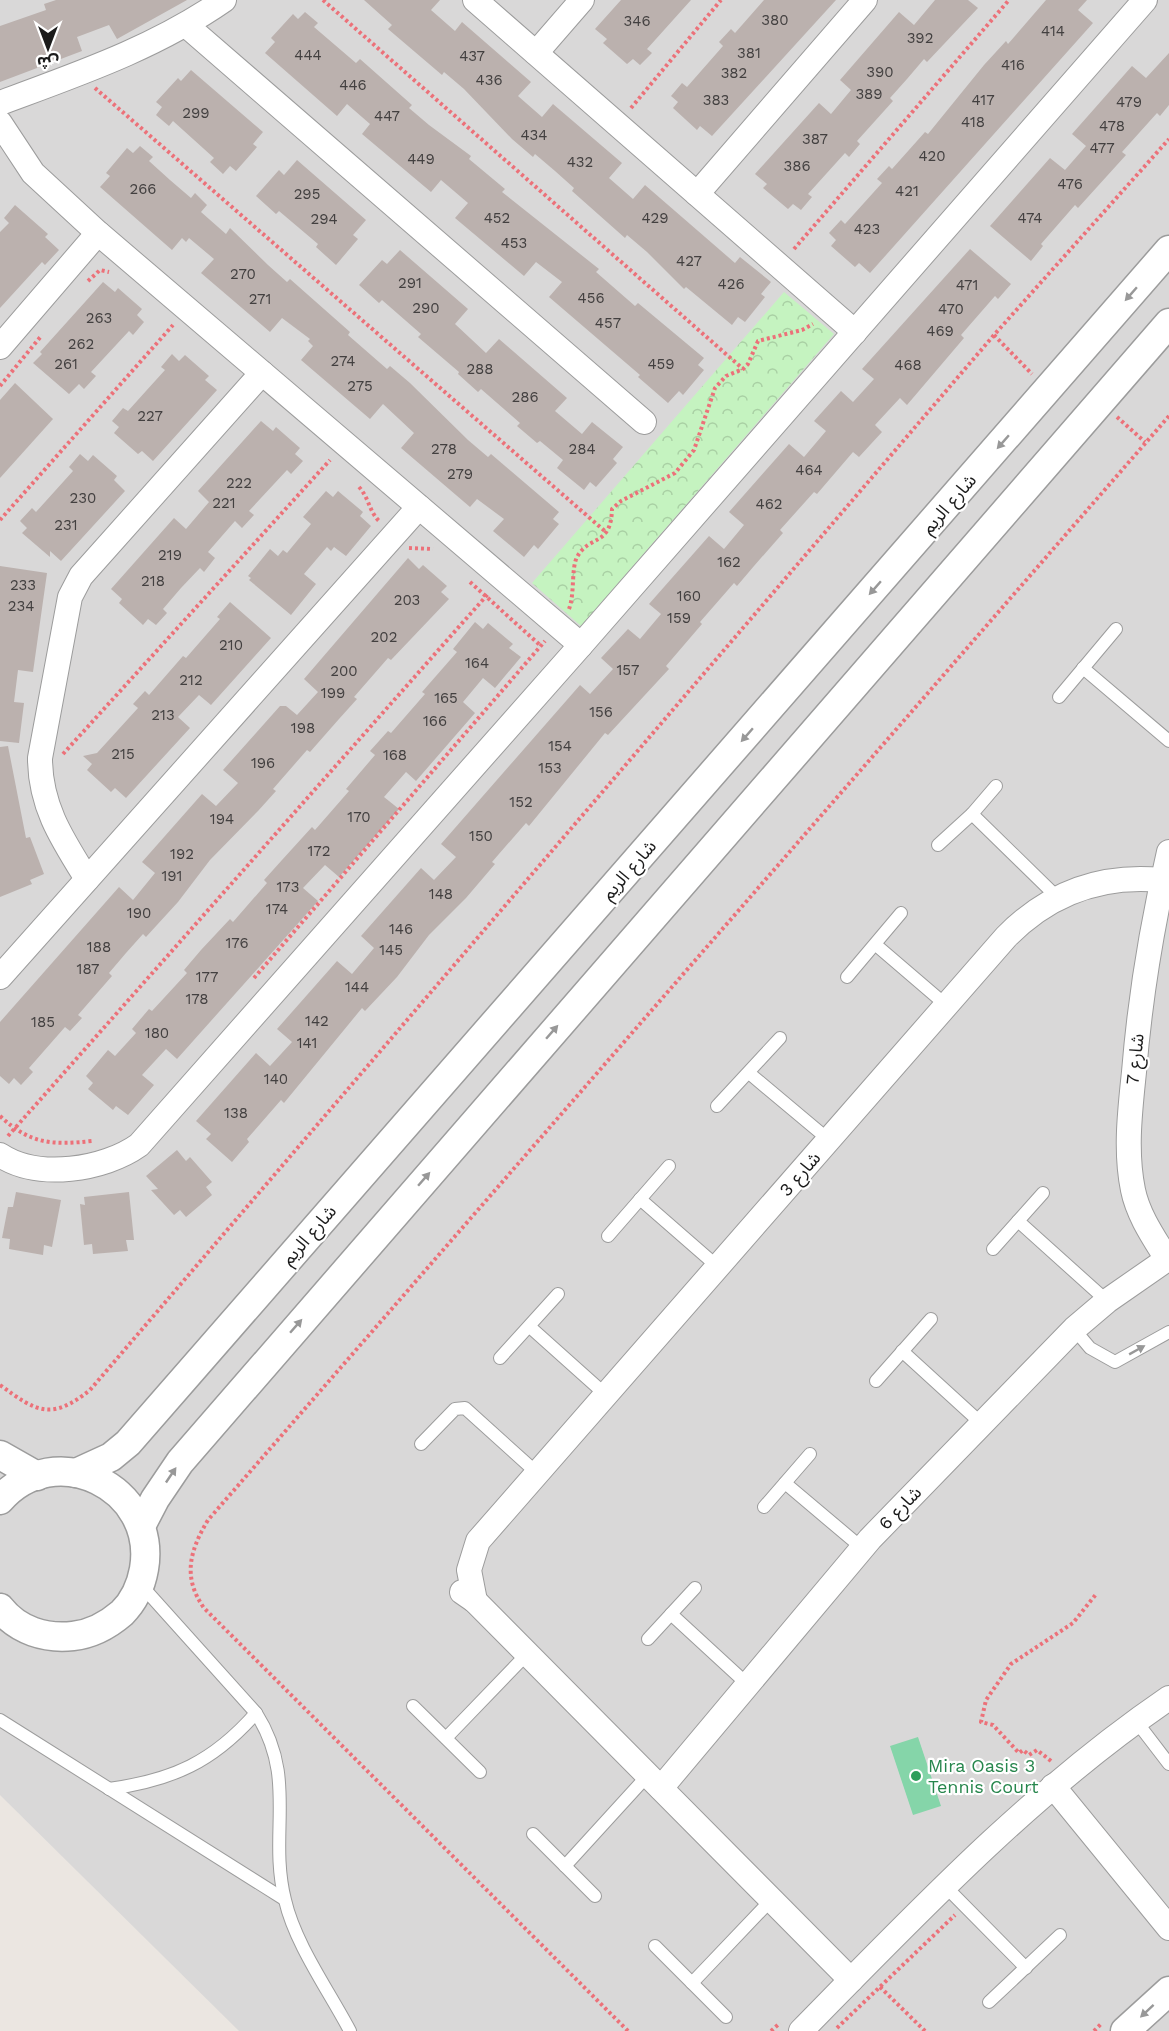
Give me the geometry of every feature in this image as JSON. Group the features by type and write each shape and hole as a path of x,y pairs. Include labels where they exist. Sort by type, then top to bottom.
{"street":[{"path":"0,103 135,52 187,26 224,0"},
{"path":"475,0 855,332"},
{"path":"536,53 582,0"},
{"path":"697,194 865,0"},
{"path":"4,1146 10,1161 33,1167 76,1167 115,1159 139,1144 581,645 1145,0"},
{"path":"187,26 644,422"},
{"path":"0,123 33,173 99,233 581,645"},
{"path":"0,348 99,233"},
{"name":"شارع الريم","path":"76,1473 111,1457 128,1443 1169,250"},
{"path":"141,1526 155,1499 180,1462 1169,323"},
{"path":"87,879 55,829 44,802 40,779 40,758 70,597 81,576 262,373"},
{"path":"0,976 419,507"},
{"name":"شارع 7","path":"1168,1259 1138,1204 1132,1182 1128,1151 1142,994 1169,852"},
{"name":"شارع 3","path":"527,1654 474,1600 469,1570 478,1540 1021,922 1057,897 1087,885 1119,879 1162,880"},
{"name":"شارع 6","path":"654,1782 747,1683 862,1548 1074,1329 1107,1301 1168,1259"},
{"path":"0,1455 37,1476"},
{"path":"0,1500 19,1484 37,1476 56,1472 76,1473 97,1479 116,1490 131,1506 141,1526 147,1553 141,1585 130,1605 110,1624 85,1635 57,1638 30,1632 7,1617 0,1608"},
{"path":"527,1654 851,1980"},
{"path":"801,2031 944,1885 1060,1781 1169,1698"},
{"path":"1060,1781 1169,1928"},
{"path":"1125,2031 1169,1991"}],"lane":[{"path":"1059,697 1116,628"},
{"path":"1083,668 1169,741"},
{"path":"938,845 972,814 996,786"},
{"path":"972,814 1057,897"},
{"path":"847,977 902,914"},
{"path":"876,945 946,1005"},
{"path":"717,1106 780,1038"},
{"path":"749,1073 829,1140"},
{"path":"608,1236 669,1166"},
{"path":"993,1249 1042,1193"},
{"path":"640,1199 718,1268"},
{"path":"1018,1221 1107,1301"},
{"path":"500,1358 530,1328 558,1294"},
{"path":"876,1381 931,1319"},
{"path":"530,1328 606,1395"},
{"path":"1074,1329 1090,1348 1115,1362 1169,1332"},
{"path":"902,1351 982,1424"},
{"path":"421,1444 455,1409 465,1408 537,1473"},
{"path":"764,1507 810,1454"},
{"path":"785,1483 862,1548"},
{"path":"141,1585 256,1713 274,1746 280,1772 280,1866 284,1899 293,1925 350,2031"},
{"path":"648,1639 695,1588"},
{"path":"671,1614 747,1683"},
{"path":"446,1738 527,1654"},
{"path":"413,1706 480,1772"},
{"path":"109,1789 165,1778 192,1767 223,1747 256,1713"},
{"path":"0,1720 284,1899"},
{"path":"1136,1721 1169,1764"},
{"path":"565,1866 654,1782"},
{"path":"532,1834 595,1896"},
{"path":"944,1885 1026,1968"},
{"path":"692,1983 771,1899"},
{"path":"989,2002 1060,1935"},
{"path":"655,1946 726,2017"}],"path":[{"path":"323,0 743,369"},
{"path":"618,124 721,0"},
{"path":"779,266 1009,0"},
{"path":"79,74 607,533"},
{"path":"0,1385 30,1407 55,1410 73,1403 90,1390 994,335 1169,139"},
{"path":"83,285 100,270 116,274"},
{"path":"0,520 187,308"},
{"path":"252,980 558,626 569,611 574,596 576,559 583,549 607,533 612,523 612,509 621,501 675,473 694,450 715,388 726,376 743,369 758,341 802,330 812,325 828,309"},
{"path":"0,387 45,331"},
{"path":"1112,412 1145,442"},
{"path":"324,451 339,466"},
{"path":"40,779 332,458"},
{"path":"354,482 369,497 372,514 411,550 433,549 442,557"},
{"path":"4,1146 14,1130 502,578"},
{"path":"468,580 541,646"},
{"path":"0,1116 14,1130 52,1144 99,1140"},
{"path":"1060,1781 1037,1750 1029,1755 1023,1750 1019,1753 993,1725 981,1722 986,1700 1011,1664 1073,1623 1097,1593"},
{"path":"835,2031 964,1906"},
{"path":"880,1987 925,2031"}],"shaded area":[{"path":"0,0 1169,0 1169,2031 239,2031 0,1795"}],"green space":[{"path":"784,292 834,334 581,626 532,583"},
{"name":"Mira Oasis 3 Tennis Court","path":"918,1737 941,1806 913,1815 890,1746"}],"building":[{"path":"56,0 187,0 117,39 109,25 77,37 82,51 0,82 0,26 46,10 44,4"},
{"path":"364,0 440,0 431,10 455,31 462,22 531,82 518,96 542,117 553,104 622,163 609,178 633,199 645,185 735,263 740,257 771,282 761,294 765,297 745,322 738,317 732,325 686,287 684,289 647,252 627,235 625,238 572,191 574,188 555,171 535,154 533,157 512,139 464,89 444,72 442,75 388,29 392,25"},
{"path":"621,0 691,0 647,49 652,53 640,65 633,59 627,64 603,43 607,39 595,29"},
{"path":"764,0 836,0 712,136 700,126 697,130 673,108 678,102 671,96 682,83 687,87 723,46 719,42 731,29 735,33"},
{"path":"935,0 968,0 978,8 927,62 924,59 890,98 893,101 857,141 860,144 849,157 845,153 808,194 812,197 801,210 793,204 788,209 763,188 767,184 755,174 819,103 831,114 851,90 840,80 899,12 914,25"},
{"path":"1046,0 1087,0 1078,10 1093,23 870,273 859,263 855,267 831,246 836,240 829,233 841,220 845,224 882,183 877,179 889,166 892,169 925,132 928,134 984,65 1006,41 1008,44"},
{"path":"305,12 318,23 314,27 356,63 360,59 412,105 409,108 471,156 469,159 505,189 502,192 599,269 596,272 635,306 638,303 704,358 698,365 704,370 683,395 679,391 668,403 638,377 640,375 549,297 562,282 536,262 524,276 455,218 468,203 441,180 431,192 362,134 370,124 347,104 337,116 265,53 275,42 271,38 293,14 298,19"},
{"path":"1169,53 1169,105 1160,116 1157,113 1122,152 1126,155 1078,208 1075,205 1041,244 1043,246 1031,261 990,226 1050,158 1065,170 1086,146 1072,134 1132,66 1146,78"},
{"path":"191,70 263,132 253,144 257,147 236,171 230,166 223,174 210,162 214,158 173,121 169,126 156,115 162,107 156,102 178,78 181,81"},
{"path":"140,146 153,157 149,161 170,180 191,198 195,193 207,205 201,212 226,234 230,228 287,282 290,279 350,332 348,335 387,369 390,366 410,383 468,440 488,457 491,454 559,512 553,519 559,524 538,549 534,545 524,557 493,531 504,519 477,499 470,507 401,448 414,433 383,404 370,419 301,360 313,346 308,341 310,339 282,318 270,332 201,273 214,259 189,238 186,242 182,238 172,250 100,187 110,176 106,173 127,148 133,153"},
{"path":"297,160 366,220 353,235 358,239 336,265 316,247 318,244 279,211 276,214 256,196 279,170 284,175"},
{"path":"15,205 48,234 45,237 59,250 45,265 42,262 0,308 0,232 9,223 4,218"},
{"path":"970,249 1011,284 998,299 995,296 961,335 964,338 907,405 900,398 875,425 882,432 859,457 853,452 817,494 814,492 780,530 783,533 737,586 734,583 700,622 702,624 666,666 669,669 608,735 605,733 529,826 526,823 492,862 495,864 466,898 429,935 397,977 365,1011 362,1008 284,1103 281,1100 247,1139 249,1142 232,1162 206,1139 211,1134 196,1121 256,1053 270,1066 292,1042 277,1029 337,961 352,974 374,948 361,936 421,868 434,880 456,857 441,844 580,685 590,694 613,669 601,658 628,629 640,639 661,614 649,604 709,536 724,549 744,525 729,512 789,444 804,457 826,431 814,421 841,391 853,402 874,379 862,369"},
{"path":"400,250 468,309 455,324 486,353 499,339 567,398 555,411 582,434 592,422 623,447 613,459 617,463 596,487 590,482 584,490 557,468 563,460 517,426 520,423 481,389 478,392 458,374 459,372 418,337 421,334 382,300 379,303 359,285 382,260 387,264"},
{"path":"103,282 115,292 118,288 142,309 137,315 144,322 133,335 129,331 91,372 96,376 84,389 79,384 69,394 33,363 42,354 40,352"},
{"path":"172,354 179,361 185,355 209,376 205,380 217,390 153,461 142,451 138,454 114,433 119,427 112,421 123,408 128,411 165,370 161,367"},
{"path":"15,383 53,419 0,478 0,400"},
{"path":"261,421 273,431 276,427 300,448 295,454 303,461 291,474 287,470 249,511 254,515 242,528 235,521 208,552 215,558 204,572 200,568 181,588 163,609 167,613 156,625 148,619 143,625 119,603 122,599 111,589 174,518 186,529 209,502 198,491"},
{"path":"80,454 88,461 93,455 117,476 114,480 125,491 61,561 50,551 50,557 22,533 27,528 20,521 32,508 36,512 73,471 69,467"},
{"path":"326,491 333,497 338,491 363,512 360,516 371,526 346,556 334,547 331,551 327,547 304,574 316,584 291,615 249,580 251,578 248,576 270,549 278,556 283,550 287,553 311,524 303,517"},
{"path":"408,558 419,569 423,565 447,586 441,592 449,599 391,660 388,658 354,697 357,699 310,752 307,750 273,789 276,791 210,860 178,902 146,937 143,934 126,953 109,973 112,976 78,1015 82,1018 70,1031 65,1027 29,1068 33,1072 21,1085 14,1078 9,1084 0,1076 0,1022 119,887 133,900 155,873 142,862 202,794 216,806 238,783 223,770 280,706 286,706 297,715 318,692 304,679"},
{"path":"0,566 47,573 33,672 18,670 14,702 24,703 19,743 0,741"},
{"path":"230,602 271,638 211,705 199,695 178,717 190,728 126,798 115,788 111,792 87,770 92,764 83,756 97,753 138,708 133,704 145,691 149,695 183,656 186,658 220,619 217,617"},
{"path":"475,622 483,629 488,623 513,644 509,648 521,657 495,688 483,678 463,702 475,713 416,781 406,772 384,797 399,809 339,877 325,865 303,888 318,901 177,1059 166,1049 142,1075 154,1085 128,1115 116,1106 113,1110 88,1089 93,1083 86,1076 108,1050 115,1056 136,1033 132,1029 149,1009 152,1011 187,973 184,970 201,950 230,919 233,922 267,883 264,880 312,827 315,830 349,791 346,789 375,755 370,751 388,731 391,733 425,694 422,692 457,652 453,649"},
{"path":"8,746 26,838 30,837 44,874 30,880 32,884 0,897 0,747"},
{"path":"177,1150 186,1161 190,1157 212,1182 206,1187 212,1195 186,1217 180,1210 174,1215 151,1190 158,1189 146,1176"},
{"path":"16,1192 61,1200 52,1247 44,1245 43,1255 9,1249 10,1239 2,1238 8,1207 13,1207"},
{"path":"129,1192 134,1240 126,1240 128,1251 93,1254 92,1244 84,1245 80,1204 85,1205 84,1197"}],"place":[{"name":"Mira Oasis 3 Tennis Court","path":"916,1776"}]}
